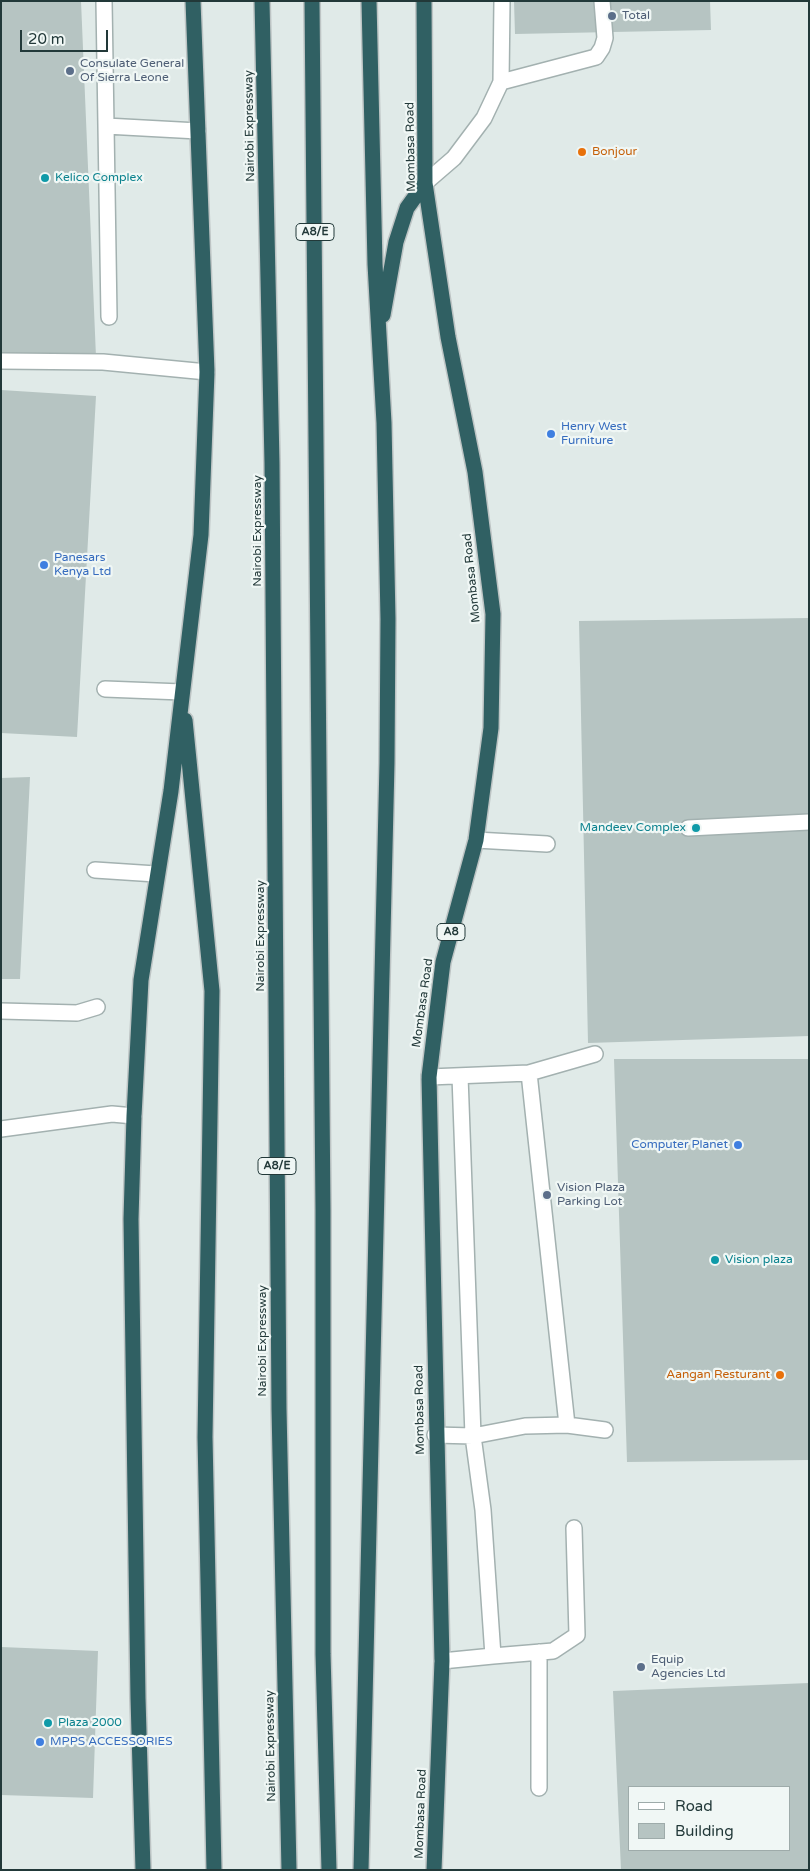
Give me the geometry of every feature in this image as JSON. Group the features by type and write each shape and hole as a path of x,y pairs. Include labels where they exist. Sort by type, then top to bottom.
{"highway":[{"path":"143,1870 138,1698 132,1229 134,1116 141,980 156,874 171,791 201,535 207,372 193,1"},
{"name":"Nairobi Expressway","path":"262,1 272,473 279,1409 289,1870"},
{"name":"A8/E","path":"312,1 323,1200 323,1654 329,1870"},
{"path":"361,1870 387,754 388,619 375,264 369,1"},
{"name":"Mombasa Road","path":"424,1 425,183 448,337 475,472 493,614 491,728 476,840 442,962 429,1077 435,1435 442,1661 434,1870"},
{"path":"379,336 396,242 407,208 425,183"},
{"path":"182,692 212,991 205,1437 214,1870"}],"lane":[{"path":"104,1 109,318"},
{"path":"425,183 454,158 484,118 500,82 502,1"},
{"path":"500,82 596,57 602,48 605,38 602,1"},
{"path":"106,126 198,131"},
{"path":"1,361 103,362 207,372"},
{"path":"105,689 182,692"},
{"path":"688,828 809,822"},
{"path":"476,840 547,844"},
{"path":"95,870 156,874"},
{"path":"1,1012 77,1013 97,1007"},
{"path":"429,1077 529,1073 595,1054"},
{"path":"529,1073 567,1424"},
{"path":"460,1076 473,1436 483,1510 493,1656"},
{"path":"1,1129 112,1114 134,1116"},
{"path":"435,1435 473,1436 525,1426 567,1424 605,1430"},
{"path":"442,1661 553,1651 567,1644 577,1635 574,1528"},
{"path":"539,1652 539,1788"}],"building":[{"name":"Kelico Complex","path":"1,1 81,1 96,357 1,355"},
{"name":"Total","path":"514,1 710,1 711,30 515,34"},
{"name":"Panesars Kenya Ltd","path":"1,390 96,396 77,737 1,733"},
{"name":"Mandeev Complex","path":"809,618 809,1036 588,1043 579,621"},
{"path":"30,777 20,979 1,979 1,778"},
{"name":"Vision plaza","path":"614,1059 809,1059 809,1460 627,1462"},
{"name":"Plaza 2000","path":"1,1647 98,1651 93,1798 1,1795"},
{"path":"809,1683 809,1870 621,1870 613,1691"}],"place":[{"name":"Total","path":"612,16"},
{"name":"Consulate General Of Sierra Leone","path":"70,71"},
{"name":"Bonjour","path":"582,152"},
{"name":"Kelico Complex","path":"45,178"},
{"name":"Henry West Furniture","path":"551,434"},
{"name":"Panesars Kenya Ltd","path":"44,565"},
{"name":"Mandeev Complex","path":"696,828"},
{"name":"Computer Planet","path":"738,1145"},
{"name":"Vision Plaza Parking Lot","path":"547,1195"},
{"name":"Vision plaza","path":"715,1260"},
{"name":"Aangan Resturant","path":"780,1375"},
{"name":"Equip Agencies Ltd","path":"641,1667"},
{"name":"Plaza 2000","path":"48,1723"},
{"name":"MPPS ACCESSORIES","path":"40,1742"}]}
